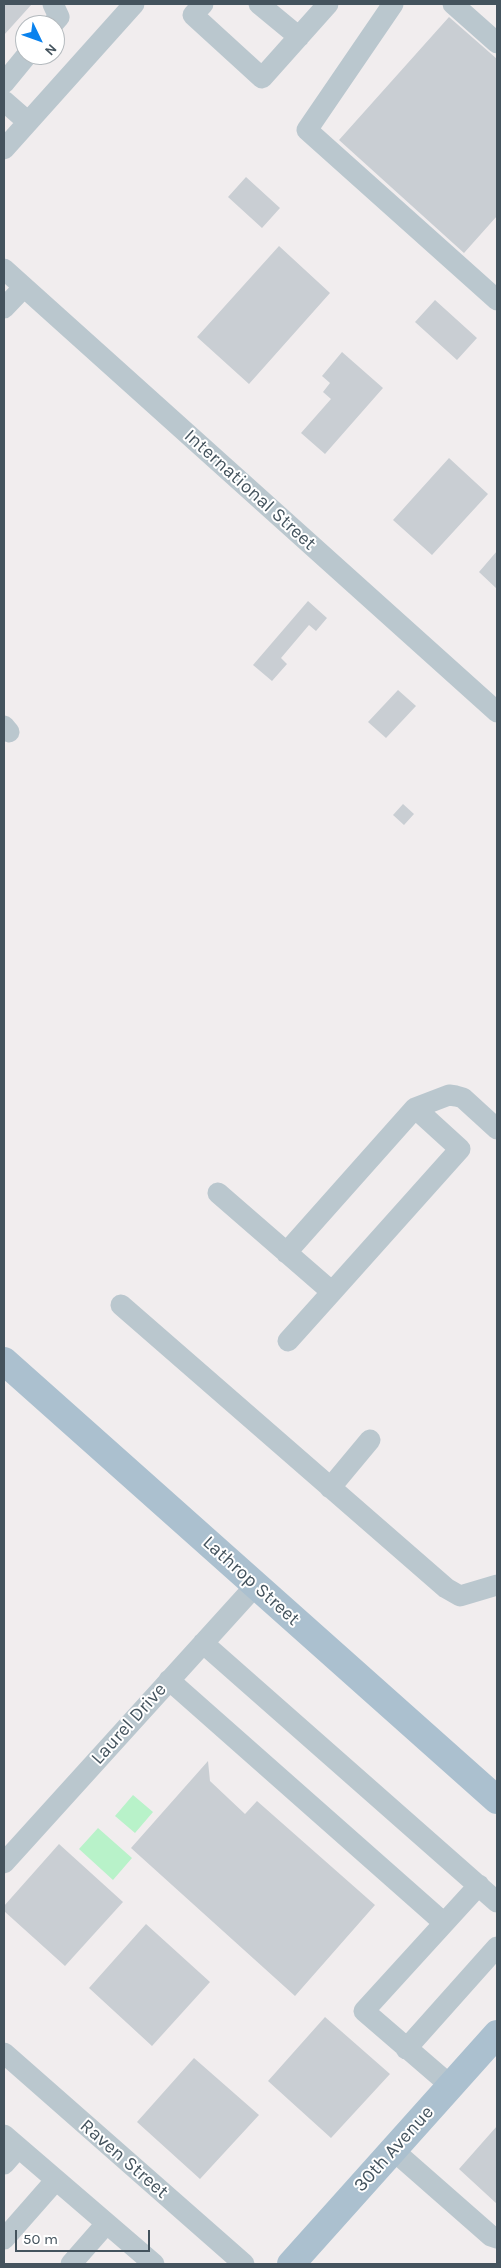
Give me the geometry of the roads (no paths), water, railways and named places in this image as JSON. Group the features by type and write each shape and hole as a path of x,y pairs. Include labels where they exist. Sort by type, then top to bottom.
{"main road":[{"name":"Lathrop Street","path":"5,1366 256,1585 497,1800"},
{"name":"30th Avenue","path":"291,2264 497,2034"}],"street":[{"path":"4,149 134,4"},
{"path":"203,4 193,15 262,78 328,4"},
{"path":"259,4 298,37"},
{"path":"393,4 307,130 497,300"},
{"path":"453,4 497,43"},
{"path":"4,83 19,65"},
{"path":"4,101 28,122"},
{"name":"International Street","path":"4,269 497,712"},
{"path":"4,308 24,287"},
{"path":"286,1253 415,1108 449,1095 456,1096 463,1098 497,1129"},
{"path":"288,1341 460,1150 415,1108"},
{"path":"218,1193 332,1292"},
{"path":"121,1305 330,1488 454,1593 460,1596 467,1595 497,1585"},
{"path":"330,1488 370,1440"},
{"name":"Laurel Drive","path":"4,1863 256,1585"},
{"path":"203,1643 497,1902"},
{"path":"169,1680 444,1924"},
{"path":"451,2086 364,2011 478,1886"},
{"path":"406,2049 497,1947"},
{"name":"Raven Street","path":"4,2053 244,2264"},
{"path":"4,2164 11,2142 154,2264"},
{"path":"393,2150 491,2236 497,2238"},
{"path":"4,2239 55,2181"},
{"path":"71,2264 106,2224"}]}
